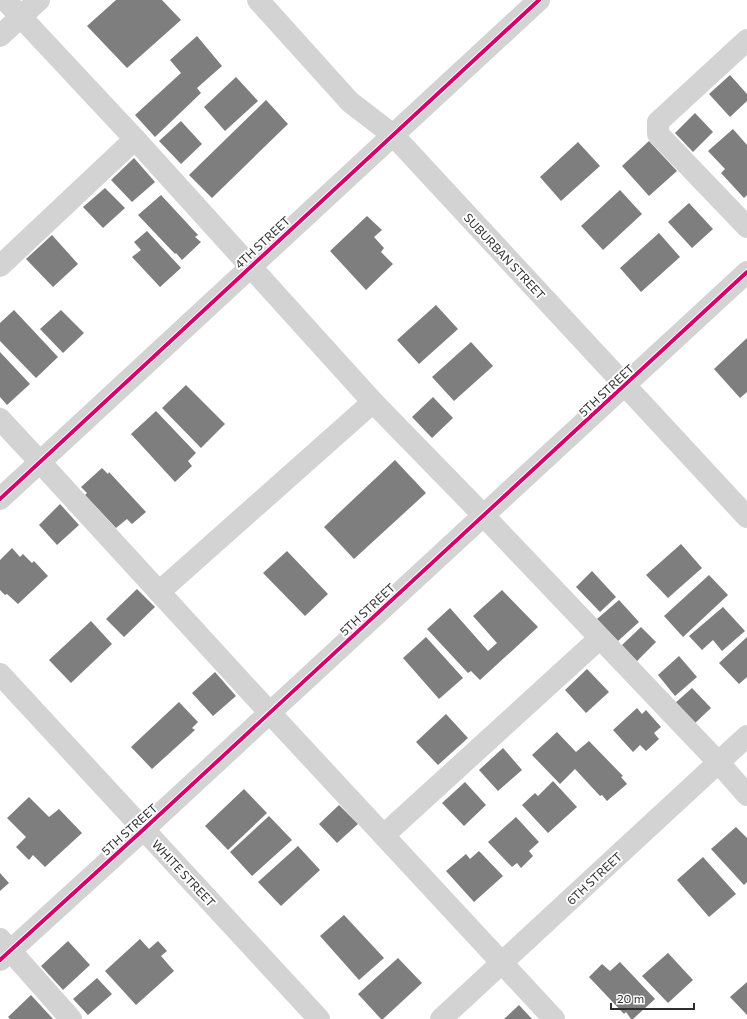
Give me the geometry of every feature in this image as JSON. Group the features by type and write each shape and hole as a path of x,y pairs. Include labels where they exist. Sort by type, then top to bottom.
{"street":[{"path":"5,0 135,139 372,402 484,516 747,795"},
{"path":"0,36 39,0"},
{"name":"SUBURBAN STREET","path":"258,0 350,102 393,135 747,517"},
{"name":"4TH STREET","path":"0,499 539,0"},
{"path":"747,40 658,122 658,134 747,227"},
{"path":"0,266 135,139"},
{"name":"5TH STREET","path":"3,950 144,829 747,272"},
{"path":"159,592 372,402"},
{"path":"0,419 554,1019"},
{"path":"384,835 600,638"},
{"name":"WHITE STREET","path":"0,674 319,1019"},
{"name":"6TH STREET","path":"441,1019 747,736"},
{"path":"3,950 71,1019"}],"building":[{"path":"116,0 162,0 181,20 127,68 87,26"},
{"path":"197,36 222,66 197,88 201,93 155,137 135,115 181,73 170,60"},
{"path":"730,75 747,94 747,101 730,117 709,94"},
{"path":"236,77 258,101 225,131 204,107"},
{"path":"266,100 288,124 212,198 189,175"},
{"path":"695,113 713,132 693,152 675,133"},
{"path":"181,121 202,144 181,164 159,141"},
{"path":"733,129 747,145 747,195 744,198 721,173 725,169 708,151"},
{"path":"649,141 677,171 649,196 622,166"},
{"path":"578,142 600,166 561,201 540,177"},
{"path":"134,158 155,182 132,202 111,180"},
{"path":"105,188 125,208 103,228 83,207"},
{"path":"620,190 642,214 603,250 581,226"},
{"path":"161,195 198,235 195,237 201,242 182,260 138,215"},
{"path":"689,203 713,229 692,248 668,222"},
{"path":"367,216 382,230 374,237 384,248 381,252 393,264 366,290 330,251"},
{"path":"147,231 181,268 160,287 132,257 141,250 134,242"},
{"path":"659,233 680,257 641,292 620,268"},
{"path":"52,235 78,264 53,287 26,259"},
{"path":"436,305 458,329 419,364 397,340"},
{"path":"14,310 58,357 36,378 0,341 0,323"},
{"path":"61,310 84,333 63,353 40,329"},
{"path":"747,338 747,392 740,398 714,369"},
{"path":"471,342 493,366 454,401 432,377"},
{"path":"0,352 30,384 7,405 0,397"},
{"path":"186,385 225,424 201,448 162,408"},
{"path":"433,397 453,418 432,438 412,417"},
{"path":"156,411 196,453 188,461 192,466 175,482 131,434"},
{"path":"395,460 426,493 354,559 324,527"},
{"path":"102,468 108,474 109,472 146,512 132,524 127,519 116,528 85,495 87,493 81,487"},
{"path":"60,504 79,525 57,545 39,525"},
{"path":"681,544 702,568 668,598 646,575"},
{"path":"12,548 20,557 23,554 32,563 34,561 48,576 18,604 0,590 0,560"},
{"path":"287,551 328,594 305,616 263,573"},
{"path":"592,571 616,597 600,612 576,587"},
{"path":"709,575 728,595 683,637 664,616"},
{"path":"137,589 155,607 124,637 106,619"},
{"path":"502,590 538,627 480,680 471,671 468,673 427,629 450,608 488,651 497,643 473,616"},
{"path":"619,600 639,622 618,641 597,619"},
{"path":"723,607 745,631 722,651 713,640 702,650 689,636"},
{"path":"91,621 112,644 71,683 49,660"},
{"path":"641,627 656,642 637,661 622,645"},
{"path":"426,637 463,678 439,699 403,658"},
{"path":"747,637 747,677 739,684 719,663"},
{"path":"679,656 697,677 675,696 658,675"},
{"path":"587,669 609,692 586,713 565,690"},
{"path":"215,672 236,696 213,716 192,693"},
{"path":"692,688 711,708 693,725 674,704"},
{"path":"179,702 198,722 192,728 195,730 152,769 131,747"},
{"path":"637,708 642,714 646,710 661,727 654,733 659,739 646,751 640,745 633,752 613,730"},
{"path":"446,714 468,738 438,765 416,742"},
{"path":"557,732 576,752 589,741 623,776 621,777 627,784 607,801 602,795 600,796 575,769 560,784 532,755"},
{"path":"503,748 522,770 498,791 479,770"},
{"path":"553,781 577,807 548,833 522,805 535,793 538,796"},
{"path":"465,782 486,805 464,826 442,803"},
{"path":"244,789 267,813 228,850 205,826"},
{"path":"29,797 49,817 59,809 82,833 45,867 33,855 29,860 16,847 26,837 7,818"},
{"path":"339,805 358,824 337,843 319,824"},
{"path":"269,816 292,840 252,876 230,852"},
{"path":"516,817 539,842 529,851 533,856 521,868 517,863 512,867 488,842"},
{"path":"736,827 747,838 747,882 744,885 711,849"},
{"path":"298,846 320,870 281,906 258,882"},
{"path":"479,851 503,876 474,902 446,871 466,854 470,859"},
{"path":"703,857 736,894 709,917 677,880"},
{"path":"0,873 9,883 0,891"},
{"path":"344,915 384,958 359,980 320,936"},
{"path":"140,939 149,949 158,941 167,951 161,956 174,971 136,1005 105,971"},
{"path":"68,941 90,965 63,990 41,966"},
{"path":"668,953 693,980 668,1003 642,976"},
{"path":"398,958 422,983 383,1019 381,1019 358,994"},
{"path":"620,962 655,999 633,1019 631,1019 626,1012 624,1014 589,977 602,964 610,971"},
{"path":"97,978 112,994 88,1015 73,999"},
{"path":"747,982 747,1015 730,997"},
{"path":"31,995 53,1019 10,1019 8,1017"},
{"path":"519,1005 532,1019 504,1019"}],"cycle path":[{"path":"0,499 539,0"},
{"path":"0,960 747,272"}]}
